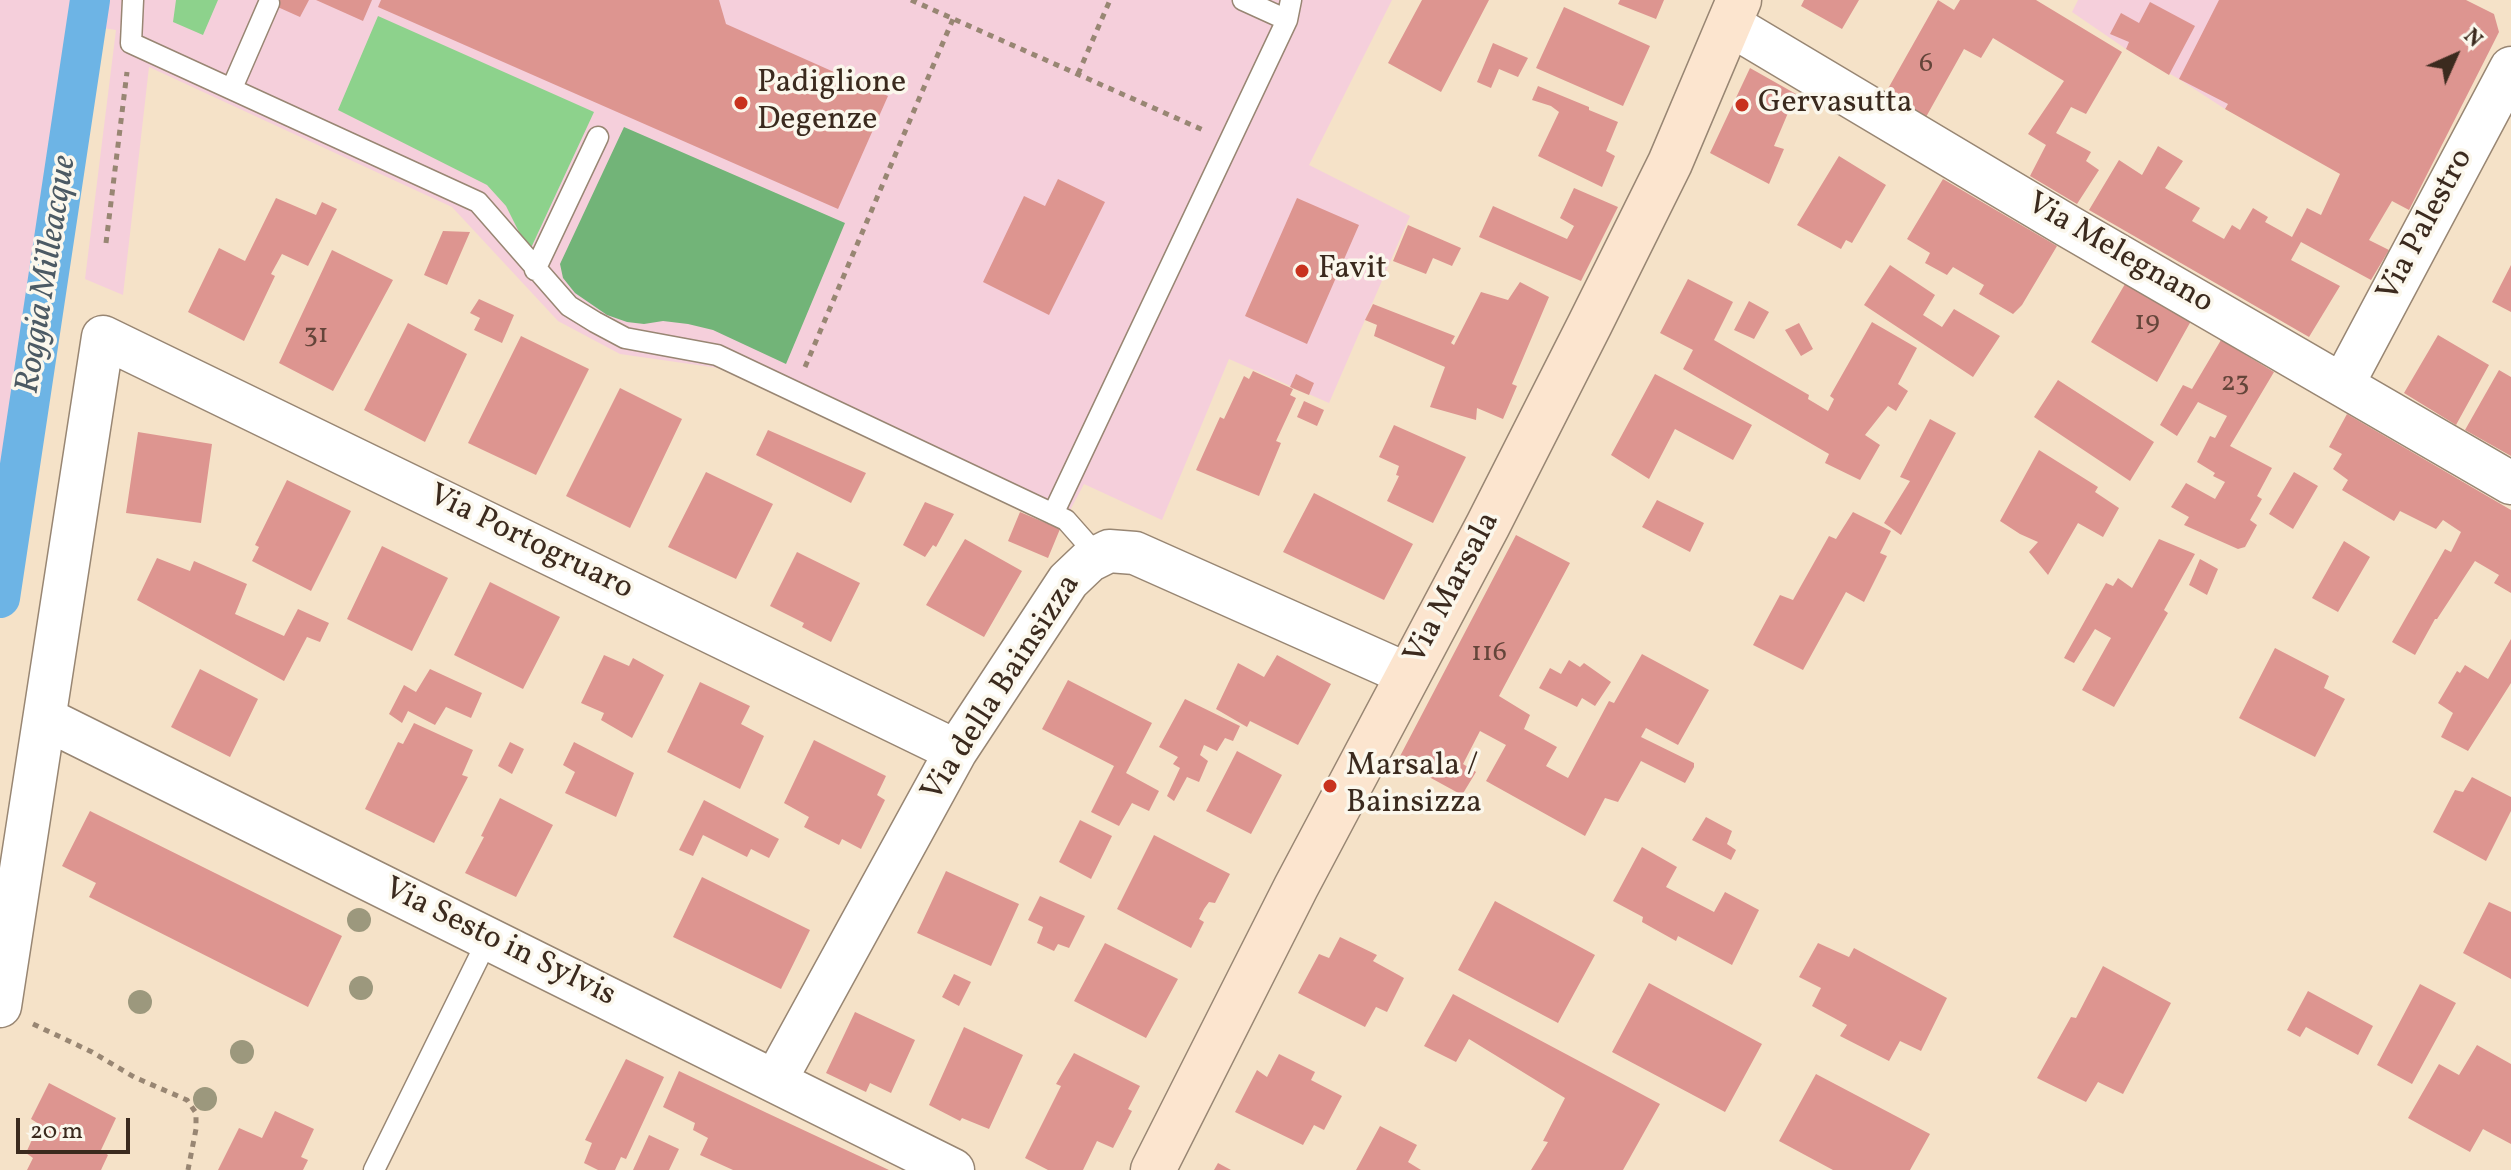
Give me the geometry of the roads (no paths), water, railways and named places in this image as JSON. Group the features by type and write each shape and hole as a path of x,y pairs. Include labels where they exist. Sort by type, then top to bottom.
{"street":[{"name":"Via Melegnano","path":"1734,12 2053,217 2511,483"},
{"name":"Via Marsala","path":"1153,1170 1296,887 1488,525 1670,163 1734,12"},
{"name":"Via Palestro","path":"2343,384 2511,68"},
{"name":"Via Portogruaro","path":"46,719 103,337 956,751"},
{"name":"Via della Bainsizza","path":"775,1081 956,751 1068,581 1097,555 1109,551 1135,553 1409,675"},
{"name":"Via Sesto in Sylvis","path":"46,719 953,1170"},
{"path":"0,1006 46,719"}],"lane":[{"path":"133,0 131,43 478,202 569,306 625,338 717,355 794,391 1066,520 1097,555"},
{"path":"1053,514 1289,10 1243,0"},
{"path":"232,88 269,3"},
{"path":"535,270 598,137"},
{"path":"374,1170 488,939"}],"waterway":[{"name":"Roggia Milleacque","path":"0,598 90,0"}],"place":[{"name":"Padiglione Degenze","path":"741,103"},
{"name":"Gervasutta","path":"1742,105"},
{"name":"Favit","path":"1302,271"},
{"name":"Marsala / Bainsizza","path":"1330,786"}]}
